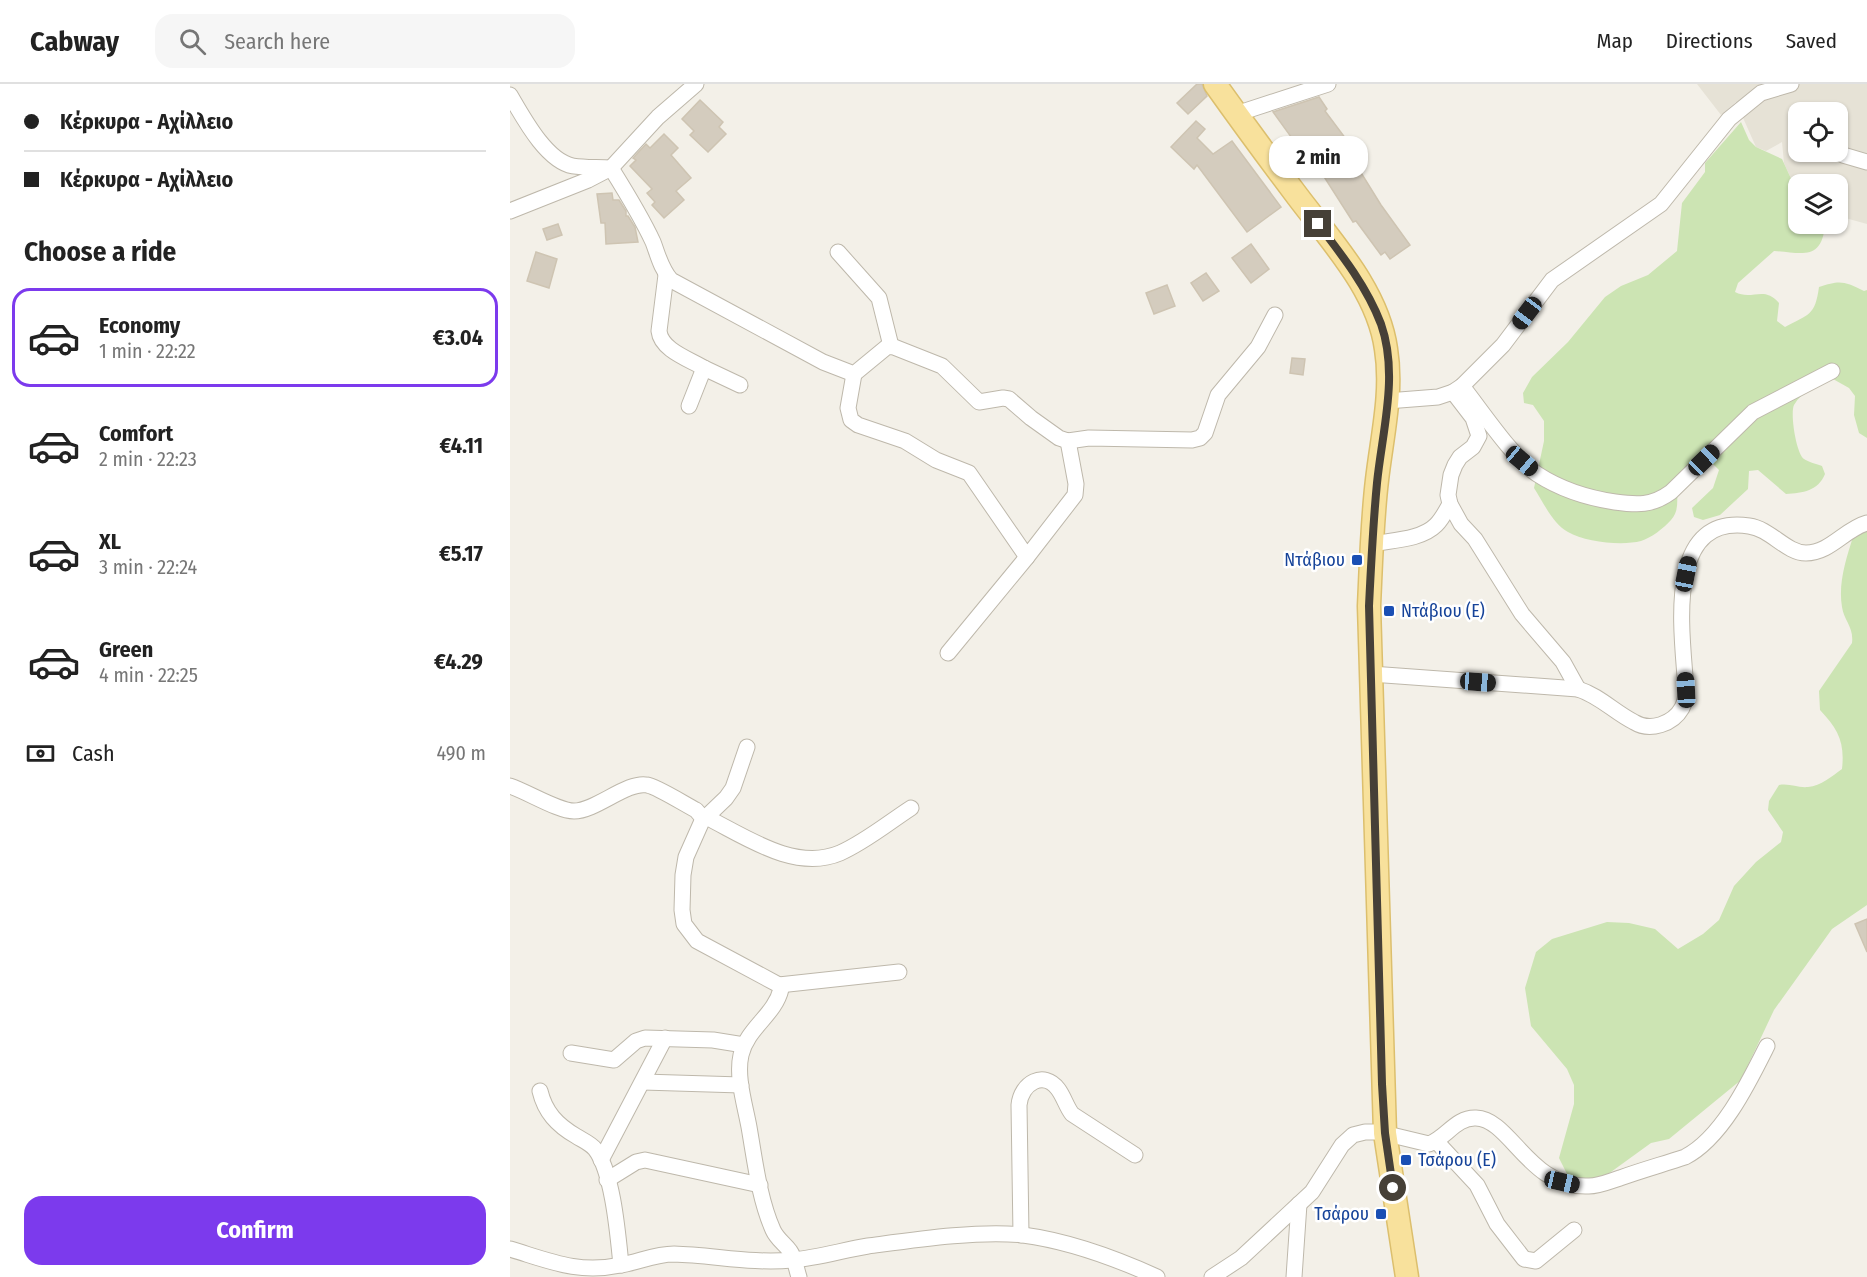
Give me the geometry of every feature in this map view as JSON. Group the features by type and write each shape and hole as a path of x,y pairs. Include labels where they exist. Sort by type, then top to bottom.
{"main road":[{"path":"1215,84 1346,261 1366,292 1382,326 1386,346 1388,401 1372,544 1369,606 1385,1133 1407,1277"}],"street":[{"path":"510,211 588,180 611,168 658,117 696,84"},
{"path":"1236,114 1328,84"},
{"path":"1388,401 1421,400 1458,389 1503,345 1552,280 1661,204 1729,119 1761,93 1791,84"},
{"path":"510,95 555,158 573,166 611,168"},
{"path":"1848,156 1867,162"},
{"path":"611,168 632,201 653,242 666,275 671,280 824,362 854,374"},
{"path":"838,252 879,298 891,346"},
{"path":"666,275 660,338 667,346 704,368 740,385"},
{"path":"1027,557 969,473 936,460 905,441 858,425 851,420 848,408 854,374 882,349 891,346 942,366 957,378 975,401 982,403 1003,398 1009,399 1030,418 1059,438 1068,441 1089,438 1192,440 1200,438 1207,429 1218,395 1258,347 1275,315"},
{"path":"689,406 704,368"},
{"path":"1458,389 1522,461 1537,474 1566,489 1596,499 1642,505 1661,500 1671,492 1753,412 1832,372"},
{"path":"1458,389 1473,418 1479,436 1473,447 1460,457 1450,475 1448,495 1450,504 1522,614 1563,662 1578,689"},
{"path":"948,653 1075,495 1076,488 1068,441"},
{"path":"1372,544 1431,530 1441,520 1450,504"},
{"path":"1371,674 1578,689 1592,693 1634,723 1653,726 1670,720 1682,708 1686,696 1683,590 1689,558 1701,538 1722,526 1747,525 1759,527 1785,543 1790,549 1806,553 1823,550 1847,532 1867,523"},
{"path":"747,747 733,788 704,819 686,856 682,910 684,924 697,941 779,984 899,972"},
{"path":"510,786 566,810 576,811 587,809 634,787 647,785 696,810 704,819 797,858 816,859 841,852 911,808"},
{"path":"779,984 781,989 779,1000 749,1035 744,1045 740,1057 741,1084 760,1185 773,1232 790,1251 799,1277"},
{"path":"571,1053 614,1060 640,1038 713,1040 744,1045"},
{"path":"601,1160 665,1038"},
{"path":"1212,1277 1241,1258 1315,1188 1340,1148 1349,1138 1365,1132 1385,1133 1426,1144 1436,1141 1462,1120 1484,1119 1497,1127 1534,1166 1546,1174 1562,1182 1578,1186 1600,1185 1686,1157 1696,1151 1737,1103 1767,1046"},
{"path":"1021,1235 1019,1105 1024,1087 1039,1080 1054,1085 1059,1089 1065,1105 1072,1114 1135,1155"},
{"path":"642,1082 741,1084"},
{"path":"540,1090 549,1114 557,1123 591,1146 601,1160 608,1180 617,1224 621,1265"},
{"path":"1436,1141 1477,1185 1497,1224 1524,1259 1532,1262 1540,1259 1574,1230"},
{"path":"608,1180 636,1162 645,1160 760,1185"},
{"path":"1294,1277 1299,1204"},
{"path":"510,1248 579,1269 621,1265 650,1257 675,1254 732,1260 795,1260 905,1242 964,1236 1021,1235 1097,1253 1157,1277"}],"shaded area":[{"path":"1697,84 1867,84 1867,224 1848,219 1848,174 1789,174 1784,163 1782,142 1766,151 1756,147 1736,102 1721,115"}],"green space":[{"path":"1741,122 1749,140 1756,147 1782,159 1789,174 1788,234 1823,234 1820,244 1809,252 1774,251 1738,283 1735,292 1747,295 1763,294 1774,298 1779,303 1777,321 1785,327 1810,313 1819,287 1842,283 1867,290 1867,438 1859,433 1854,415 1855,396 1849,388 1833,379 1806,392 1797,400 1793,409 1794,433 1798,449 1804,459 1822,466 1825,474 1814,488 1804,492 1786,494 1758,470 1749,471 1748,489 1720,515 1703,520 1694,517 1692,508 1713,488 1719,470 1706,457 1700,458 1690,464 1679,483 1677,509 1674,516 1653,535 1641,541 1624,543 1594,541 1575,535 1558,524 1534,488 1544,441 1544,421 1533,405 1524,403 1523,393 1532,377 1568,342 1605,297 1621,286 1648,275 1677,251 1682,203 1705,172 1705,163"},
{"path":"1867,528 1867,905 1832,929 1774,1010 1741,1080 1669,1139 1651,1143 1604,1177 1586,1181 1568,1176 1559,1158 1574,1104 1574,1085 1567,1069 1531,1026 1525,988 1536,952 1552,939 1607,922 1629,923 1655,929 1678,949 1703,934 1719,920 1734,886 1756,862 1781,842 1783,832 1768,810 1769,801 1779,785 1804,787 1817,785 1842,769 1841,743 1836,730 1820,710 1819,691 1852,643 1852,633 1842,607 1842,581 1853,537"}],"building":[{"path":"1197,84 1202,84 1207,96 1188,114 1177,103"},
{"path":"1319,97 1327,109 1325,111 1355,151 1350,155 1381,205 1410,245 1390,259 1385,252 1381,255 1356,221 1353,222 1323,175 1320,177 1273,112"},
{"path":"700,100 723,122 719,127 726,134 708,152 690,135 694,131 682,119"},
{"path":"1196,121 1205,129 1197,138 1213,154 1232,141 1281,207 1247,232 1197,165 1194,169 1171,147"},
{"path":"664,134 678,148 671,155 691,178 676,191 684,200 664,218 652,205 655,202 647,193 652,189 630,166 636,160 633,158 646,144 650,148"},
{"path":"612,193 613,200 619,200 626,211 626,216 635,227 638,242 606,244 605,223 601,223 597,194"},
{"path":"558,224 562,235 547,240 543,229"},
{"path":"1251,244 1269,269 1251,283 1232,258"},
{"path":"536,252 557,259 549,288 527,281"},
{"path":"1206,273 1219,291 1203,301 1191,283"},
{"path":"1167,285 1175,306 1154,314 1146,293"},
{"path":"1292,358 1305,359 1303,375 1290,373"},
{"path":"1867,919 1867,952 1855,924"}],"place":[{"name":"Ντάβιου","path":"1357,560"},
{"name":"Ντάβιου (E)","path":"1389,611"},
{"name":"Τσάρου (E)","path":"1406,1160"},
{"name":"Τσάρου","path":"1381,1214"}],"route":[{"path":"1318,224 1346,261 1374,308 1382,326 1388,367 1388,401 1377,481 1369,606 1382,1084 1385,1133 1393,1188"}]}
